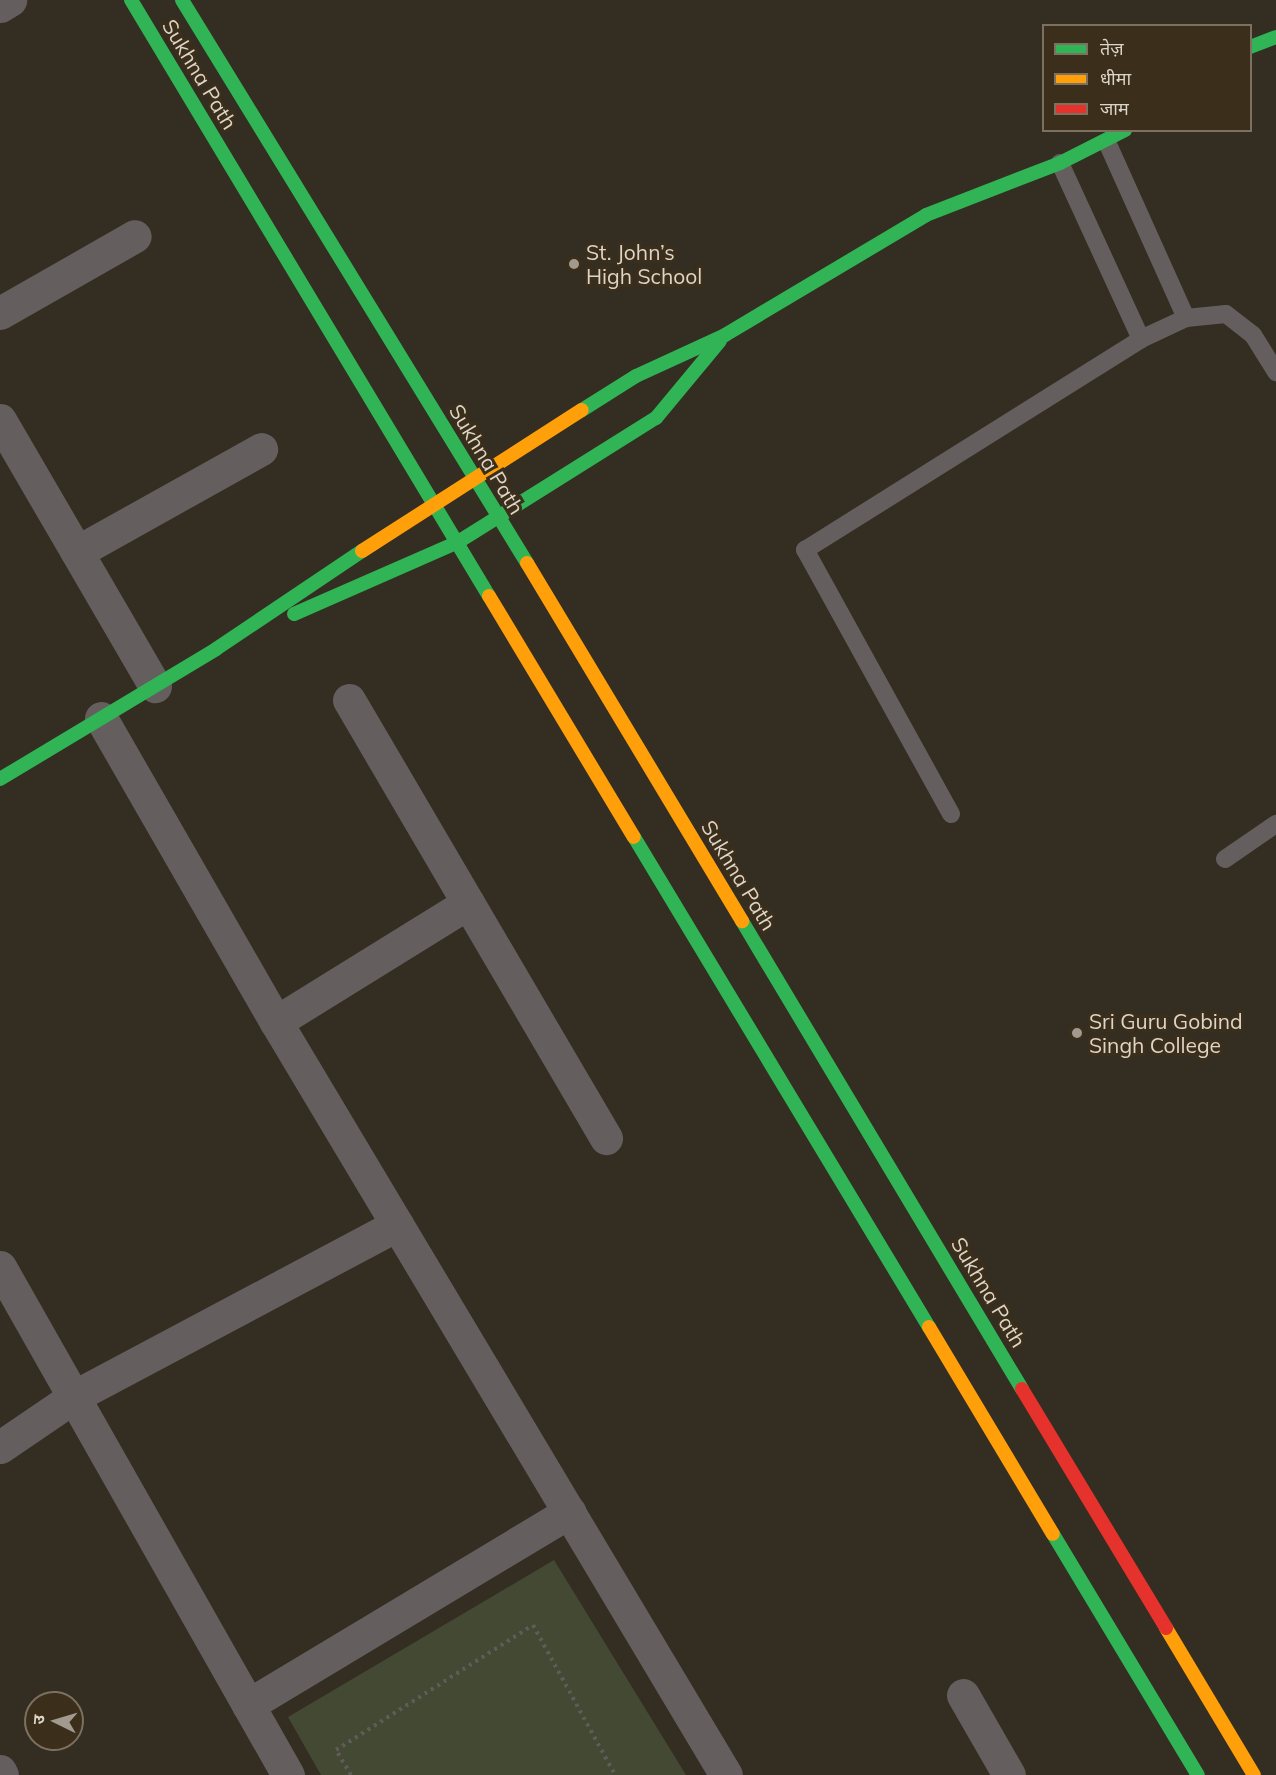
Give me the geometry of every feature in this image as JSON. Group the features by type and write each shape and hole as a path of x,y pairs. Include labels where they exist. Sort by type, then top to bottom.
{"main road":[{"name":"Sukhna Path","path":"131,0 1198,1775"},
{"name":"Sukhna Path","path":"182,0 474,477 1254,1775"},
{"path":"1252,47 1276,37"},
{"path":"0,779 216,649 434,502 636,376 725,335 926,215 1060,163 1107,142 1122,132"},
{"path":"216,649 458,542 656,418 725,335"}],"street":[{"path":"0,6 10,0"},
{"path":"0,313 135,236"},
{"path":"0,420 155,686"},
{"path":"77,552 261,449"},
{"path":"349,700 606,1138"},
{"path":"101,718 276,1022 726,1775"},
{"path":"276,1022 468,903"},
{"path":"0,1447 75,1396 398,1225"},
{"path":"0,1266 288,1775"},
{"path":"248,1705 569,1512"},
{"path":"963,1695 1009,1775"}],"lane":[{"path":"1107,142 1186,318"},
{"path":"1060,163 1141,339"},
{"path":"951,814 805,550 1141,339 1186,318 1226,314 1253,334 1276,372"},
{"path":"1225,859 1276,824"}],"path":[{"path":"351,1775 336,1750 533,1625 615,1775"}],"green space":[{"path":"554,1560 686,1775 321,1775 288,1717"}],"traffic: fast":[{"path":"131,0 489,596"},
{"path":"182,0 527,563"},
{"path":"1252,46 1276,37"},
{"path":"582,410 636,376 725,335 926,215 1060,163 1121,132"},
{"path":"294,614 458,542 656,418 720,341"},
{"path":"0,779 216,649 362,551"},
{"path":"634,837 929,1327"},
{"path":"742,921 1022,1389"},
{"path":"1053,1534 1198,1775"}],"traffic: slow":[{"path":"362,551 582,410"},
{"path":"527,563 742,921"},
{"path":"489,596 634,837"},
{"path":"929,1327 1053,1534"},
{"path":"1166,1628 1254,1775"}],"traffic: jam":[{"path":"1022,1389 1166,1628"}],"place":[{"name":"St. John’s High School","path":"574,264"},
{"name":"Sri Guru Gobind Singh College","path":"1077,1033"}]}
